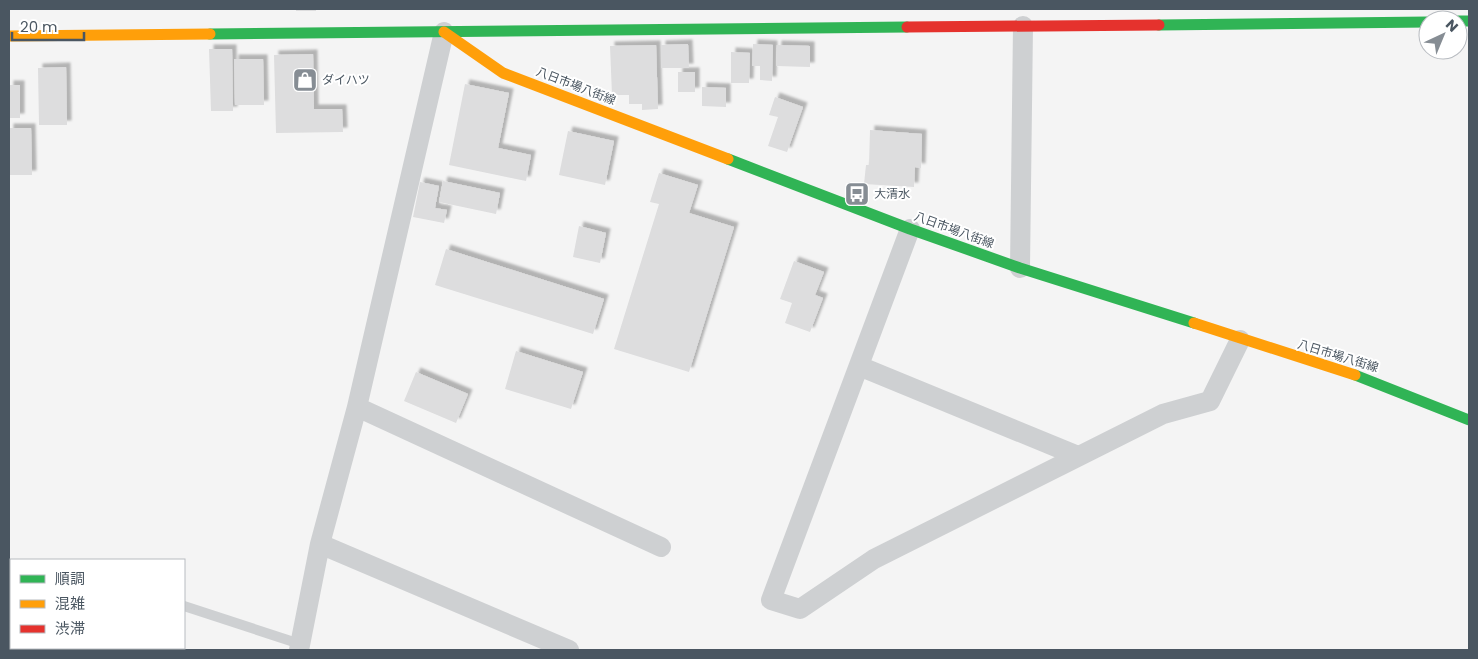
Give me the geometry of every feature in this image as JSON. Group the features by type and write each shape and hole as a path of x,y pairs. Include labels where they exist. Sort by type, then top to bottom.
{"main road":[{"path":"9,36 1418,22"},
{"name":"八日市場八街線","path":"444,32 503,73 910,229 1020,268 1240,340 1380,383 1469,420"}],"street":[{"path":"1020,268 1023,26"},
{"path":"300,647 320,544 357,407 444,32"},
{"path":"910,229 771,600 800,609 874,559 1163,414 1210,401 1240,340"},
{"path":"859,366 1078,456"},
{"path":"357,407 661,547"},
{"path":"320,544 569,650"}],"lane":[{"path":"185,606 300,647"}],"building":[{"path":"296,9 316,9 316,11 296,11"},
{"path":"688,44 689,68 661,68 661,45"},
{"path":"753,44 773,45 772,81 760,80 760,66 752,66"},
{"path":"656,45 658,109 642,110 642,104 629,104 629,95 612,95 610,46"},
{"path":"777,45 810,46 810,67 776,66"},
{"path":"209,49 232,49 233,111 211,111"},
{"path":"731,52 750,53 749,83 731,83"},
{"path":"313,54 314,109 342,109 343,132 276,133 274,55"},
{"path":"234,59 263,59 264,105 235,105"},
{"path":"66,67 67,125 39,125 38,68"},
{"path":"678,72 695,72 695,92 678,92"},
{"path":"465,84 509,93 498,148 531,155 526,181 449,165"},
{"path":"9,85 20,85 20,118 9,118"},
{"path":"702,87 726,88 726,107 702,106"},
{"path":"775,97 803,107 787,152 768,146 778,117 769,115"},
{"path":"9,128 31,128 32,175 9,175"},
{"path":"870,130 922,134 921,168 915,167 914,187 864,184 866,165 869,165"},
{"path":"568,131 614,141 605,185 559,175"},
{"path":"659,173 698,185 689,213 734,227 689,372 614,349 659,204 650,202"},
{"path":"443,181 500,193 496,214 439,202"},
{"path":"420,182 439,186 435,208 447,210 444,223 413,217"},
{"path":"579,226 606,233 600,263 573,257"},
{"path":"446,249 604,299 593,334 435,285"},
{"path":"794,261 824,272 815,295 823,298 810,332 785,323 792,303 780,299"},
{"path":"516,351 583,372 571,409 505,389"},
{"path":"416,372 468,394 456,423 404,401"}],"traffic: fast":[{"path":"1159,25 1418,22"},
{"path":"210,34 907,27"},
{"path":"728,159 910,229 1020,268 1194,323"},
{"path":"1355,375 1469,420"}],"traffic: slow":[{"path":"444,32 503,73 728,159"},
{"path":"9,36 210,34"},
{"path":"1194,323 1355,375"}],"traffic: jam":[{"path":"907,27 1159,25"}],"place":[{"name":"ダイハツ","path":"305,80"},
{"name":"大清水","path":"857,194"}]}
